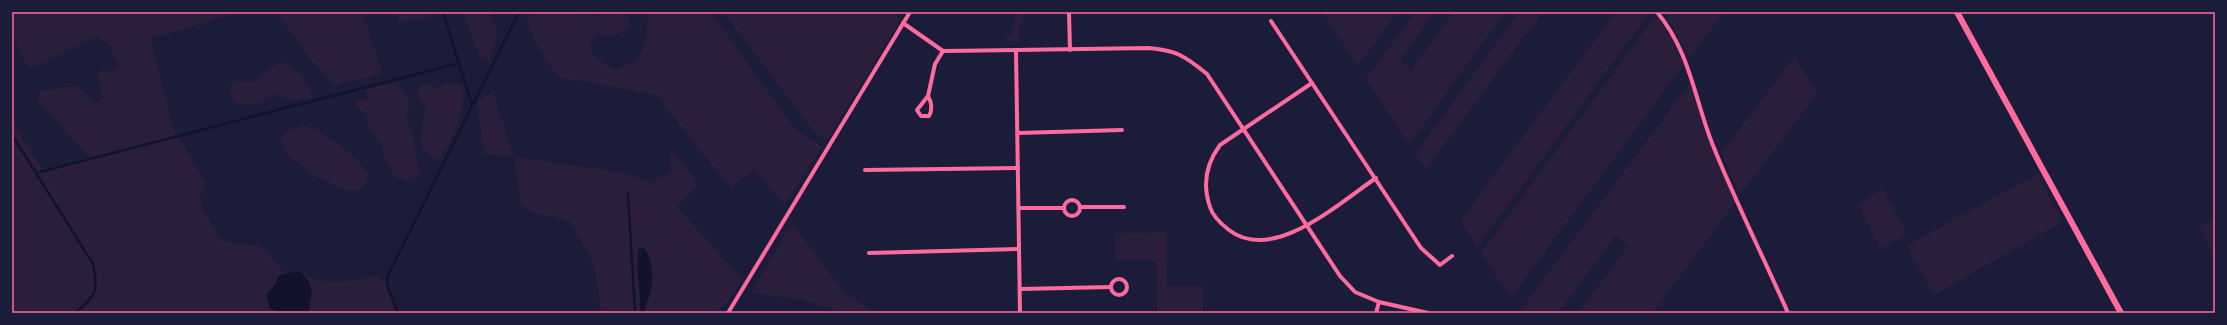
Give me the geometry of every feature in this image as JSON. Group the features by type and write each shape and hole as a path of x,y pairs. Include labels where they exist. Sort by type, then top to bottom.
{"street":[{"path":"728,313 910,12"},
{"path":"1070,12 1070,50"},
{"path":"1657,12 1675,38 1685,58 1713,144 1788,313"},
{"path":"1957,12 2121,313"},
{"path":"1271,21 1421,248 1440,264 1452,256"},
{"path":"903,23 943,51 1148,48 1168,50 1183,55 1207,74 1340,276 1355,292 1379,302 1428,313"},
{"path":"928,96 932,102 932,111 929,116 921,116 917,110 928,96 935,64 943,51"},
{"path":"1016,51 1020,313"},
{"path":"1312,84 1243,128 1220,145 1209,166 1205,181 1206,194 1214,216 1236,235 1249,240 1275,239 1288,235 1306,225 1376,178"},
{"path":"1018,133 1122,130"},
{"path":"865,170 1018,168"},
{"path":"1064,208 1068,201 1073,200 1078,203 1080,207"},
{"path":"1064,208 1065,212 1070,215 1076,214 1080,207"},
{"path":"1080,207 1124,207"},
{"path":"1019,208 1064,208"},
{"path":"869,253 1019,250"},
{"path":"1020,289 1111,287"},
{"path":"1376,313 1379,302"}],"shaded area":[{"path":"12,12 240,12 150,39 173,127 206,184 200,198 203,210 222,241 263,247 284,273 299,271 317,280 327,281 348,281 379,276 386,283 397,313 12,313 12,120 43,170 92,160 38,101 40,91 79,85 93,102 97,103 101,98 98,72 106,70 112,74 119,64 107,43 96,36 29,70 12,33"},
{"path":"277,12 362,12 383,73 334,86 310,59"},
{"path":"396,12 431,12 429,18 399,22"},
{"path":"463,12 488,12 498,33 490,59 484,60 478,53"},
{"path":"538,12 579,13 594,16 617,13 628,16 630,23 625,31 616,34 596,36 591,42 591,53 598,60 614,69 633,62 639,56 643,49 647,32 647,12 711,12 795,129 822,147 784,204 754,169 731,189 667,109 658,95 557,77 536,43 526,20"},
{"path":"723,12 894,12 900,20 828,139 824,139 815,133"},
{"path":"1010,12 1024,12 1019,29 1019,41 1006,42 1006,36 1012,35 1012,28 1016,14"},
{"path":"1326,12 1397,12 1358,66 1324,15"},
{"path":"1415,12 1435,12 1400,60 1411,70 1454,12 1505,12 1409,145 1366,79"},
{"path":"1519,12 1543,12 1426,169 1415,154"},
{"path":"1616,12 1650,12 1477,247 1460,221"},
{"path":"1670,12 1724,12 1689,58 1666,18"},
{"path":"1656,15 1670,35 1684,64 1511,298 1481,253"},
{"path":"1795,56 1817,94 1740,195 1721,153"},
{"path":"282,62 293,68 302,76 314,98 289,100 276,94 266,100 256,103 235,103 228,90 234,82 253,82 265,71"},
{"path":"398,81 411,104 405,115 411,130 419,167 422,174 408,181 396,178 386,161 381,143 368,126 367,115 355,106 358,98 368,100 366,90"},
{"path":"1691,81 1701,122 1735,203 1652,313 1578,313 1629,245 1616,235 1558,313 1521,313 1520,311"},
{"path":"446,83 458,83 463,87 462,106 453,135 437,159 429,155 421,144 421,131 426,109 420,100 418,91 420,84 428,84 436,88"},
{"path":"493,91 514,157 484,154 477,103"},
{"path":"304,125 332,139 362,165 369,174 362,189 348,191 313,176 288,155 280,138 288,130"},
{"path":"672,149 694,178 697,186 677,207 742,279 726,303 717,311 712,313 601,313 594,264 569,220 534,213 521,205 514,157 627,173 650,183 672,171 670,161"},
{"path":"2037,174 2063,222 1934,295 1907,247 1911,243"},
{"path":"1883,189 1907,234 1881,249 1857,204"},
{"path":"2215,218 2215,257 2199,227"},
{"path":"792,223 845,294 862,303 875,313 838,313 830,308 804,300 751,293"},
{"path":"1166,232 1167,286 1203,286 1203,313 1157,313 1156,261 1115,261 1115,233"},
{"path":"639,248 644,248 647,253 652,270 651,288 645,313 640,313 637,264"},
{"path":"299,271 308,281 312,293 308,310 278,313 270,308 266,294 274,286 279,275"}],"waterway":[{"path":"443,12 472,105"},
{"path":"398,313 388,289 387,277 519,12"},
{"path":"36,173 459,63"},
{"path":"12,135 93,264 96,281 94,292 88,302 75,313"},
{"path":"628,194 635,313"}]}
